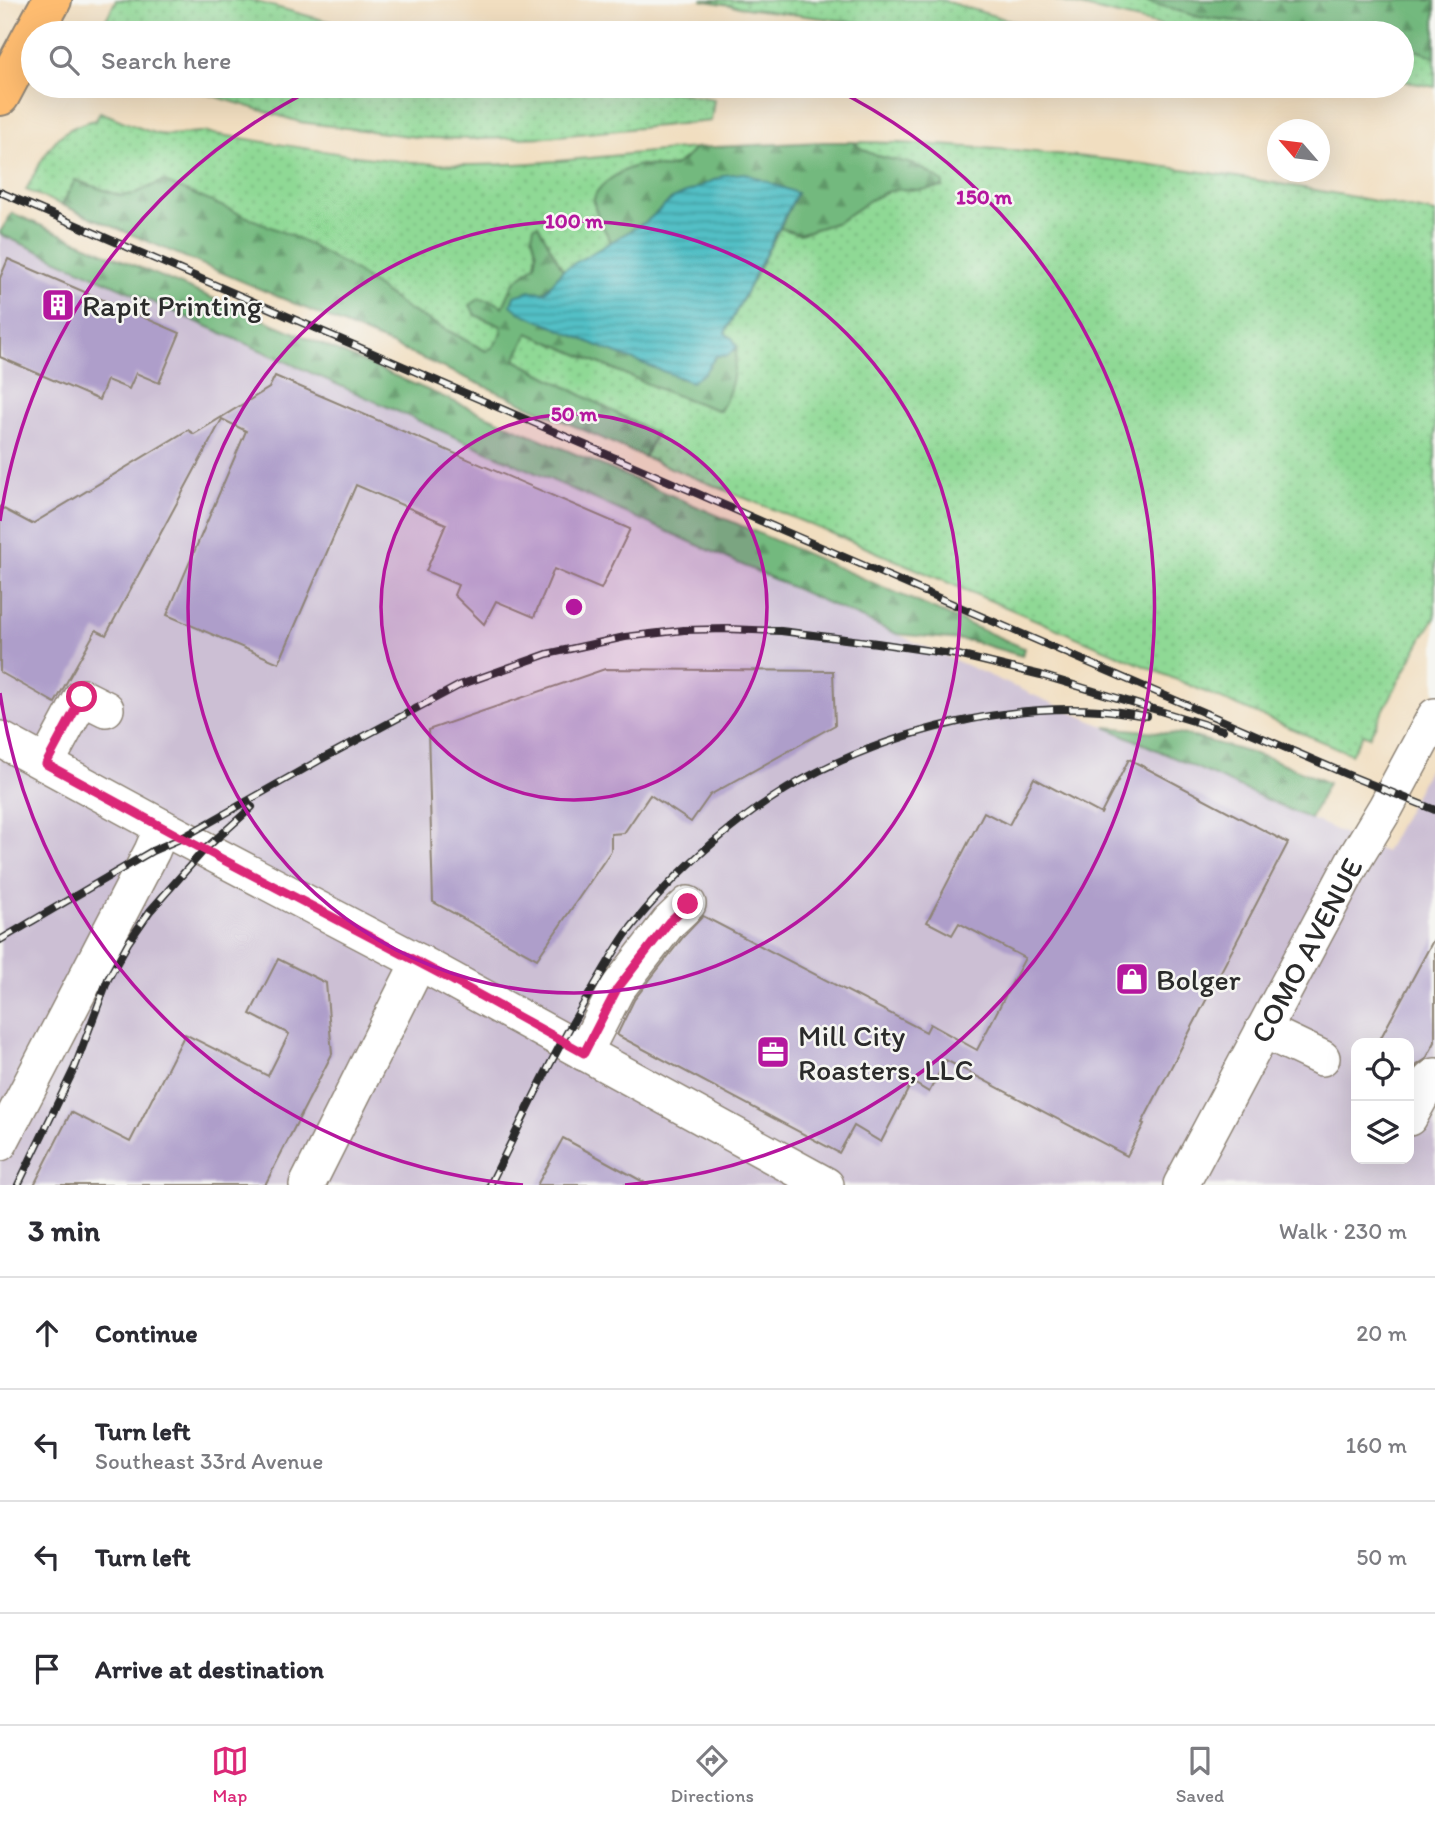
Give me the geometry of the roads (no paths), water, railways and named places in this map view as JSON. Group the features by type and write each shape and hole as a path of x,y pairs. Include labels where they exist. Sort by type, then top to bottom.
{"main road":[{"path":"41,21 52,0"},
{"path":"0,96 21,58"}],"street":[{"path":"46,764 82,697 106,709"},
{"name":"COMO AVENUE","path":"1181,1185 1354,860 1435,716"},
{"path":"0,739 419,962 826,1185"},
{"path":"0,1143 162,827"},
{"path":"584,1053 617,989 669,922 688,904"},
{"path":"307,1185 419,962"},
{"path":"1263,1030 1322,1058"},
{"path":"1414,1109 1435,1076"}],"water":[{"path":"744,173 797,193 725,333 733,339 737,347 727,356 716,356 705,372 691,382 605,349 519,312 511,305 514,296 530,291 545,292 563,270 647,221 672,199 725,175"}],"railway":[{"path":"0,192 1346,774 1435,810"},
{"path":"0,940 152,851 182,838 460,685 547,654 625,637 684,630 781,631 958,655 1041,675 1223,730"},
{"path":"490,1185 565,1036 626,934 689,864 765,803 819,771 852,756 885,743 956,722 1028,711 1064,709 1106,710 1147,716"},
{"path":"18,1185 75,1067 108,979 128,943 150,911 204,850 252,807"}],"place":[{"name":"Rapit Printing","path":"58,305"},
{"name":"Bolger","path":"1132,979"},
{"name":"Mill City Roasters, LLC","path":"773,1052"}]}
